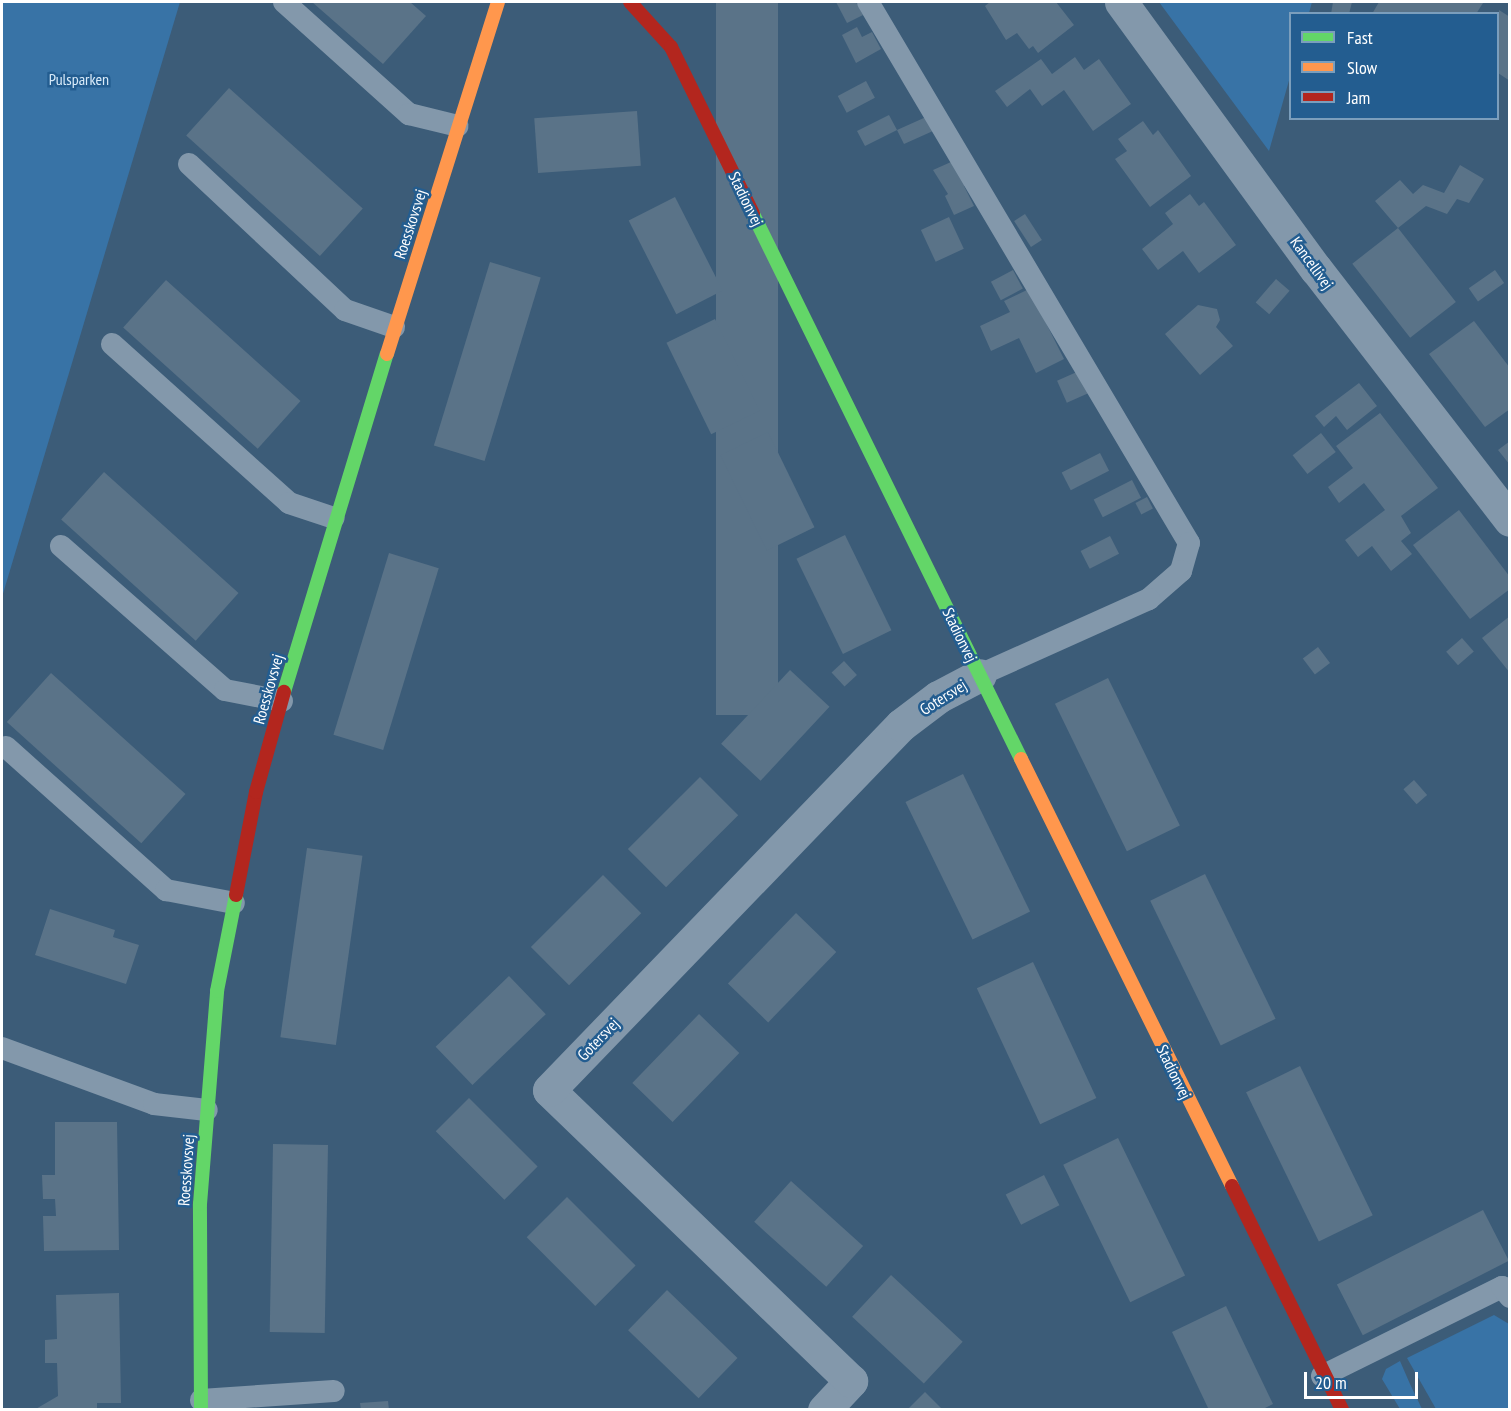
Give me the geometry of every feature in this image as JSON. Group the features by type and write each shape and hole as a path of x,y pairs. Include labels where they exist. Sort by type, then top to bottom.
{"street":[{"name":"Roesskovsvej","path":"201,1405 200,1204 217,991 256,792 334,518 498,2"},
{"name":"Stadionvej","path":"630,2 671,47 1322,1376 1342,1410"},
{"name":"Kancellivej","path":"1121,2 1316,269 1509,520"},
{"name":"Gotersvej","path":"824,1410 851,1381 549,1089 901,725 938,697 980,675"}],"lane":[{"path":"284,2 409,114 458,126"},
{"path":"868,2 1189,543 1181,571 1149,599 980,675"},
{"path":"189,164 345,310 394,327"},
{"path":"112,344 289,503 334,518"},
{"path":"61,546 225,690 282,701"},
{"path":"6,747 166,890 234,903"},
{"path":"2,1048 154,1104 207,1110"},
{"path":"1322,1376 1502,1287 1509,1297"},
{"path":"201,1405 334,1391"}],"green space":[{"name":"Pulsparken","path":"2,2 180,2 2,597"},
{"path":"1159,2 1312,2 1309,12 1289,12 1289,81 1269,151"},
{"path":"1494,1315 1509,1324 1509,1409 1436,1409 1407,1358"},
{"path":"1400,1361 1422,1409 1400,1409 1382,1379 1386,1369"}],"building":[{"path":"312,2 410,2 426,16 383,64"},
{"path":"716,2 778,2 778,715 716,715"},
{"path":"836,2 856,2 863,15 847,23"},
{"path":"990,2 1056,2 1074,25 1038,53 1033,46 1029,49 1017,33 1006,40 985,6"},
{"path":"1333,2 1352,2 1350,12 1331,12"},
{"path":"1379,2 1483,3 1477,12 1373,12"},
{"path":"1499,10 1510,17 1510,81 1499,74"},
{"path":"857,27 862,37 872,32 881,49 856,63 842,35"},
{"path":"1075,57 1084,70 1099,59 1131,104 1093,131 1064,90 1042,106 1030,89 1007,107 995,91 1041,59 1052,74"},
{"path":"866,81 875,98 847,113 838,96"},
{"path":"229,88 363,208 320,256 186,136"},
{"path":"637,111 641,166 538,173 534,118"},
{"path":"889,115 897,130 865,146 857,131"},
{"path":"926,117 933,131 904,144 897,130"},
{"path":"1143,121 1153,135 1158,130 1191,176 1150,207 1115,159 1127,151 1118,139"},
{"path":"951,162 968,185 964,186 974,206 954,215 945,196 948,194 933,170"},
{"path":"1460,165 1484,179 1469,203 1457,199 1447,214 1426,206 1398,228 1375,201 1400,180 1413,194 1423,185 1444,193"},
{"path":"1190,194 1199,206 1204,202 1236,245 1199,273 1183,251 1158,270 1142,249 1173,224 1165,213"},
{"path":"675,197 723,291 676,314 629,221"},
{"path":"1025,214 1042,240 1031,247 1014,221"},
{"path":"949,217 964,249 936,262 921,230"},
{"path":"1398,228 1456,302 1410,338 1352,264"},
{"path":"490,262 541,277 485,461 434,446"},
{"path":"1013,270 1023,289 1001,300 991,282"},
{"path":"1495,270 1504,283 1478,301 1469,288"},
{"path":"1276,279 1290,291 1269,314 1256,302"},
{"path":"166,280 301,401 258,449 123,328"},
{"path":"1029,289 1064,359 1036,373 1019,338 991,351 980,326 1010,312 1004,301"},
{"path":"1198,305 1217,309 1220,320 1216,327 1233,346 1200,375 1165,334"},
{"path":"715,319 760,411 711,434 666,343"},
{"path":"1474,321 1510,368 1510,409 1485,427 1429,354"},
{"path":"1079,371 1089,393 1067,403 1057,381"},
{"path":"1359,383 1377,406 1347,430 1336,416 1324,427 1315,416"},
{"path":"1380,413 1438,488 1401,516 1411,533 1401,541 1412,554 1391,571 1372,546 1358,557 1345,540 1385,510 1364,483 1339,503 1328,487 1353,468 1336,446"},
{"path":"768,432 814,527 767,551 720,455"},
{"path":"1321,433 1336,452 1307,474 1293,455"},
{"path":"1510,441 1510,465 1498,450"},
{"path":"1100,453 1109,471 1071,490 1062,473"},
{"path":"104,472 239,593 196,641 61,520"},
{"path":"1132,480 1141,498 1103,517 1094,500"},
{"path":"1147,497 1153,509 1141,514 1135,503"},
{"path":"1459,510 1510,577 1510,589 1470,619 1413,545"},
{"path":"845,535 891,630 843,654 796,559"},
{"path":"1110,536 1119,554 1090,569 1081,551"},
{"path":"389,553 439,568 383,750 333,735"},
{"path":"1510,616 1510,673 1482,638"},
{"path":"1462,638 1474,652 1458,665 1446,652"},
{"path":"1318,647 1330,663 1315,674 1303,658"},
{"path":"844,661 857,675 845,686 832,673"},
{"path":"790,670 829,707 761,781 721,744"},
{"path":"51,673 186,794 141,843 7,722"},
{"path":"1108,678 1180,825 1127,851 1055,704"},
{"path":"963,774 1030,912 973,940 905,802"},
{"path":"700,777 738,815 666,887 628,849"},
{"path":"1414,780 1427,795 1417,804 1403,789"},
{"path":"307,848 362,856 336,1045 280,1037"},
{"path":"1205,874 1276,1019 1221,1045 1150,901"},
{"path":"603,875 641,913 569,985 531,947"},
{"path":"50,909 115,930 113,937 139,945 126,984 35,955"},
{"path":"796,913 836,952 768,1022 728,983"},
{"path":"1033,962 1096,1098 1040,1124 977,988"},
{"path":"509,976 546,1014 472,1085 436,1047"},
{"path":"699,1014 739,1053 673,1122 632,1083"},
{"path":"1300,1066 1373,1215 1319,1242 1246,1092"},
{"path":"469,1098 538,1167 504,1200 436,1131"},
{"path":"55,1122 117,1122 119,1250 44,1251 43,1216 56,1216 55,1199 43,1199 42,1175 55,1175"},
{"path":"1118,1138 1185,1276 1130,1302 1063,1165"},
{"path":"273,1144 328,1145 325,1333 270,1332"},
{"path":"1044,1175 1059,1205 1021,1225 1006,1195"},
{"path":"791,1181 863,1246 826,1287 754,1222"},
{"path":"567,1197 636,1266 595,1306 527,1237"},
{"path":"1483,1210 1509,1261 1363,1335 1337,1284"},
{"path":"891,1275 963,1342 924,1384 852,1317"},
{"path":"667,1290 737,1358 699,1398 628,1330"},
{"path":"119,1293 121,1403 97,1403 97,1410 34,1410 58,1396 57,1363 45,1363 45,1340 57,1339 56,1295"},
{"path":"1226,1306 1273,1404 1261,1410 1209,1410 1172,1332"},
{"path":"925,1392 943,1410 907,1410"},
{"path":"388,1401 389,1410 361,1410 360,1403"}],"traffic: fast":[{"path":"753,214 1021,759"},
{"path":"284,692 387,354"},
{"path":"201,1410 200,1204 217,991 236,895"}],"traffic: slow":[{"path":"387,354 498,2"},
{"path":"1021,759 1232,1186"}],"traffic: jam":[{"path":"630,2 671,47 753,214"},
{"path":"236,895 256,792 284,692"},
{"path":"1232,1186 1342,1410"}]}
